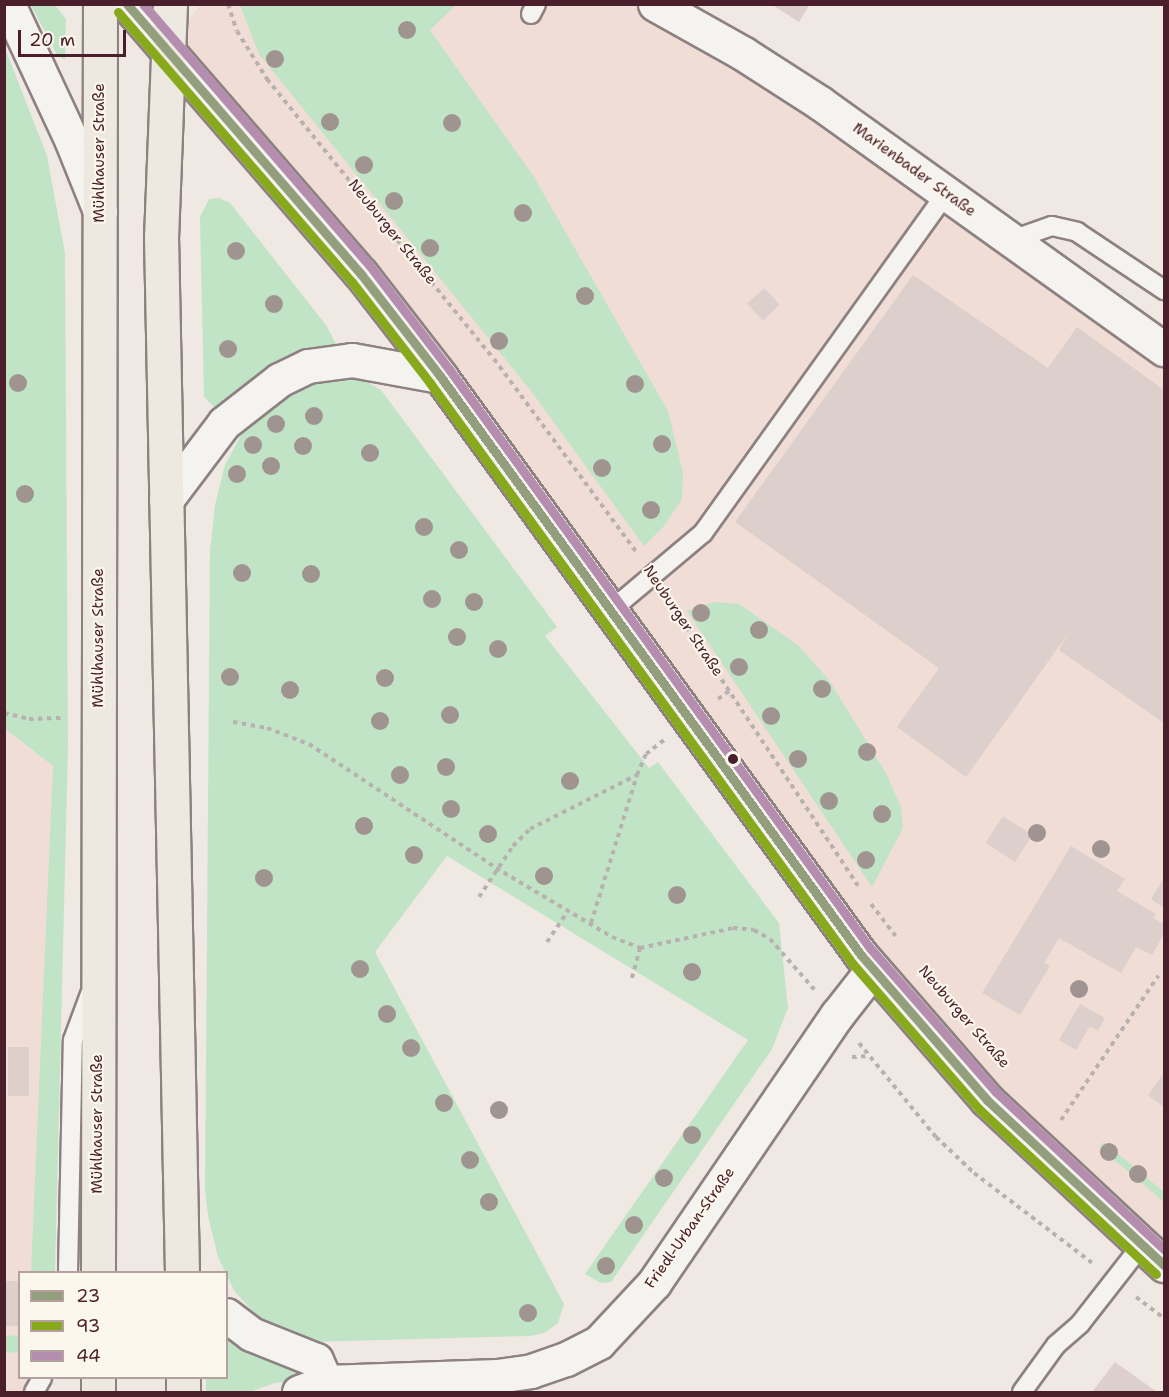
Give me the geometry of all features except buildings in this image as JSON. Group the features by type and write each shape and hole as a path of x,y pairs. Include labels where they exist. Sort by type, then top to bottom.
{"main road":[{"name":"Mühlhauser Straße","path":"98,1271 100,4"},
{"path":"170,4 166,51 160,236 186,1267"}],"street":[{"path":"8,4 57,106 100,211"},
{"path":"127,4 361,274 440,376 873,969 987,1100 1153,1256"},
{"name":"Marienbader Straße","path":"655,4 744,54 946,193 1164,349"},
{"path":"166,500 224,423 270,386 308,366 352,360 440,376"},
{"name":"Friedl-Urban-Straße","path":"228,1317 251,1334 316,1360 317,1389 497,1376 566,1359 598,1342 654,1283 837,1015 873,969"}],"lane":[{"path":"610,611 654,577 704,533 946,193"},
{"path":"1012,240 1052,226 1077,232 1164,290"},
{"path":"68,1271 73,1040 99,970"},
{"path":"1022,1392 1056,1345 1080,1324 1115,1282 1153,1256"}],"path":[{"name":"Neuburger Straße","path":"228,4 237,31 267,79 494,359 654,577 861,891"},
{"path":"4,713 29,718 69,718"},
{"path":"233,722 267,728 309,744 496,868 568,911 640,948 733,928 754,930 777,947 837,1015 936,1137 982,1180 1164,1318"},
{"path":"591,923 637,775 646,754"},
{"path":"478,897 496,868 530,829 637,775"},
{"path":"867,899 905,948"},
{"path":"547,942 568,911"},
{"path":"632,978 640,948"},
{"path":"1060,1121 1158,976"},
{"path":"1052,1113 1067,1127"}],"shaded area":[{"path":"200,5 655,5 1164,349 1164,1265 987,1100 610,611 166,51"},
{"path":"4,728 53,766 43,1271 18,1271 18,1379 41,1379 41,1392 5,1392"}],"green space":[{"path":"31,5 55,5 66,19 65,60 57,55"},
{"path":"240,5 456,5 430,30 534,177 668,411 683,473 682,499 664,526 644,546 531,391 259,54"},
{"path":"5,48 47,156 65,253 68,745 55,1271 31,1271 53,766 4,728"},
{"path":"219,198 230,203 326,325 336,344 332,350 221,409 215,408 204,397 200,217 209,199"},
{"path":"345,378 365,381 381,390 557,627 545,636 649,768 658,762 779,923 788,1008 772,1049 611,1282 601,1283 585,1274 748,1040 447,856 375,952 564,1304 558,1323 546,1332 531,1336 308,1342 262,1321 235,1292 228,1278 228,1271 225,1271 218,1257 208,1216 205,1190 210,552 215,505 225,465 247,424 304,384"},
{"path":"714,602 739,604 799,646 829,680 886,773 901,807 903,828 872,887 687,611"},
{"path":"1104,1142 1164,1192 1164,1202 1099,1147"},
{"path":"9,1336 18,1338 18,1350 12,1353 6,1350 3,1344"},
{"path":"228,1337 263,1358 306,1365 306,1379 275,1383 250,1392 206,1392 206,1379 228,1379"}],"transit line":[{"name":"23","path":"127,4 361,274 440,376 861,955 987,1100 1164,1265"},
{"name":"44","path":"143,4 370,266 449,369 870,948 996,1092 1164,1249"},
{"name":"93","path":"118,12 352,282 430,383 852,963 979,1109 1156,1274"}]}
